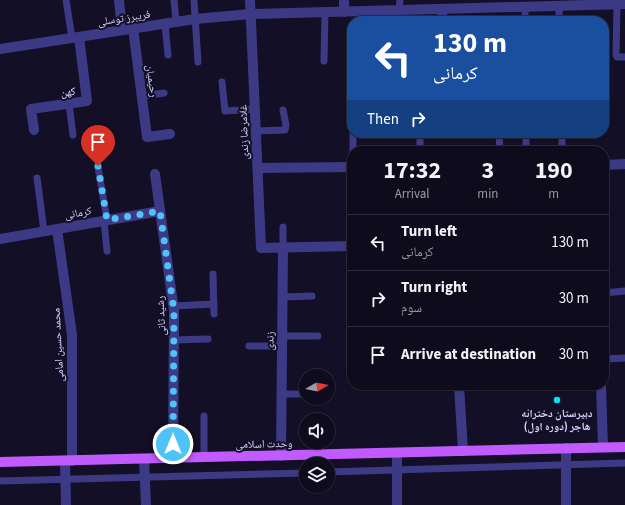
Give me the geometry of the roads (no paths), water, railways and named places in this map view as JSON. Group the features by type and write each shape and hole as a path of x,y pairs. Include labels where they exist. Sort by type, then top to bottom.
{"main road":[{"name":"وحدت اسلامی","path":"0,462 625,447"}],"street":[{"name":"رحیمیان","path":"119,0 128,29 142,96 147,137 170,134"},
{"name":"غلامرضا زندی","path":"250,0 261,248 283,248"},
{"path":"344,0 344,12"},
{"name":"فریبرز توسلی","path":"0,49 195,19 251,14 344,12 383,16 400,5 442,9 471,4 525,7 621,4"},
{"path":"442,9 442,16"},
{"name":"کهن","path":"34,130 31,109 87,102 76,37"},
{"path":"609,165 625,164"},
{"path":"258,168 347,167"},
{"name":"رشید ثانی","path":"155,174 174,306 173,458"},
{"name":"کرمانی","path":"0,239 160,211"},
{"name":"محمد حسین امامی","path":"57,229 72,335 68,461 65,479 66,505"},
{"path":"283,248 347,246"},
{"name":"زندی","path":"281,456 283,248"},
{"path":"459,390 463,451"},
{"path":"601,390 603,447"},
{"path":"566,448 566,505"},
{"path":"397,453 397,505"},
{"path":"144,459 146,505"},
{"path":"390,505 397,491"}],"lane":[{"path":"66,0 76,37"},
{"path":"174,0 176,22"},
{"path":"194,0 198,62"},
{"path":"621,4 616,55 619,58 625,57"},
{"path":"559,6 559,16"},
{"path":"525,7 525,16"},
{"path":"324,61 325,12"},
{"path":"165,24 168,55"},
{"path":"222,82 225,111 256,109"},
{"path":"142,96 164,93"},
{"path":"69,104 74,135"},
{"path":"256,131 285,130 286,125 283,110"},
{"path":"98,166 105,220 107,251"},
{"path":"37,178 44,231"},
{"name":"زندی","path":"283,227 283,248"},
{"path":"213,274 214,314"},
{"path":"609,293 625,291"},
{"path":"282,297 312,296"},
{"path":"174,306 214,304"},
{"path":"249,346 318,336"},
{"path":"174,340 208,339"},
{"path":"609,359 625,358"},
{"path":"282,394 299,394"},
{"path":"204,416 204,458"},
{"path":"335,472 625,463"},
{"path":"0,481 299,473"}],"place":[{"name":"دبیرستان دخترانه هاجر (دوره اول)","path":"557,400"}]}
